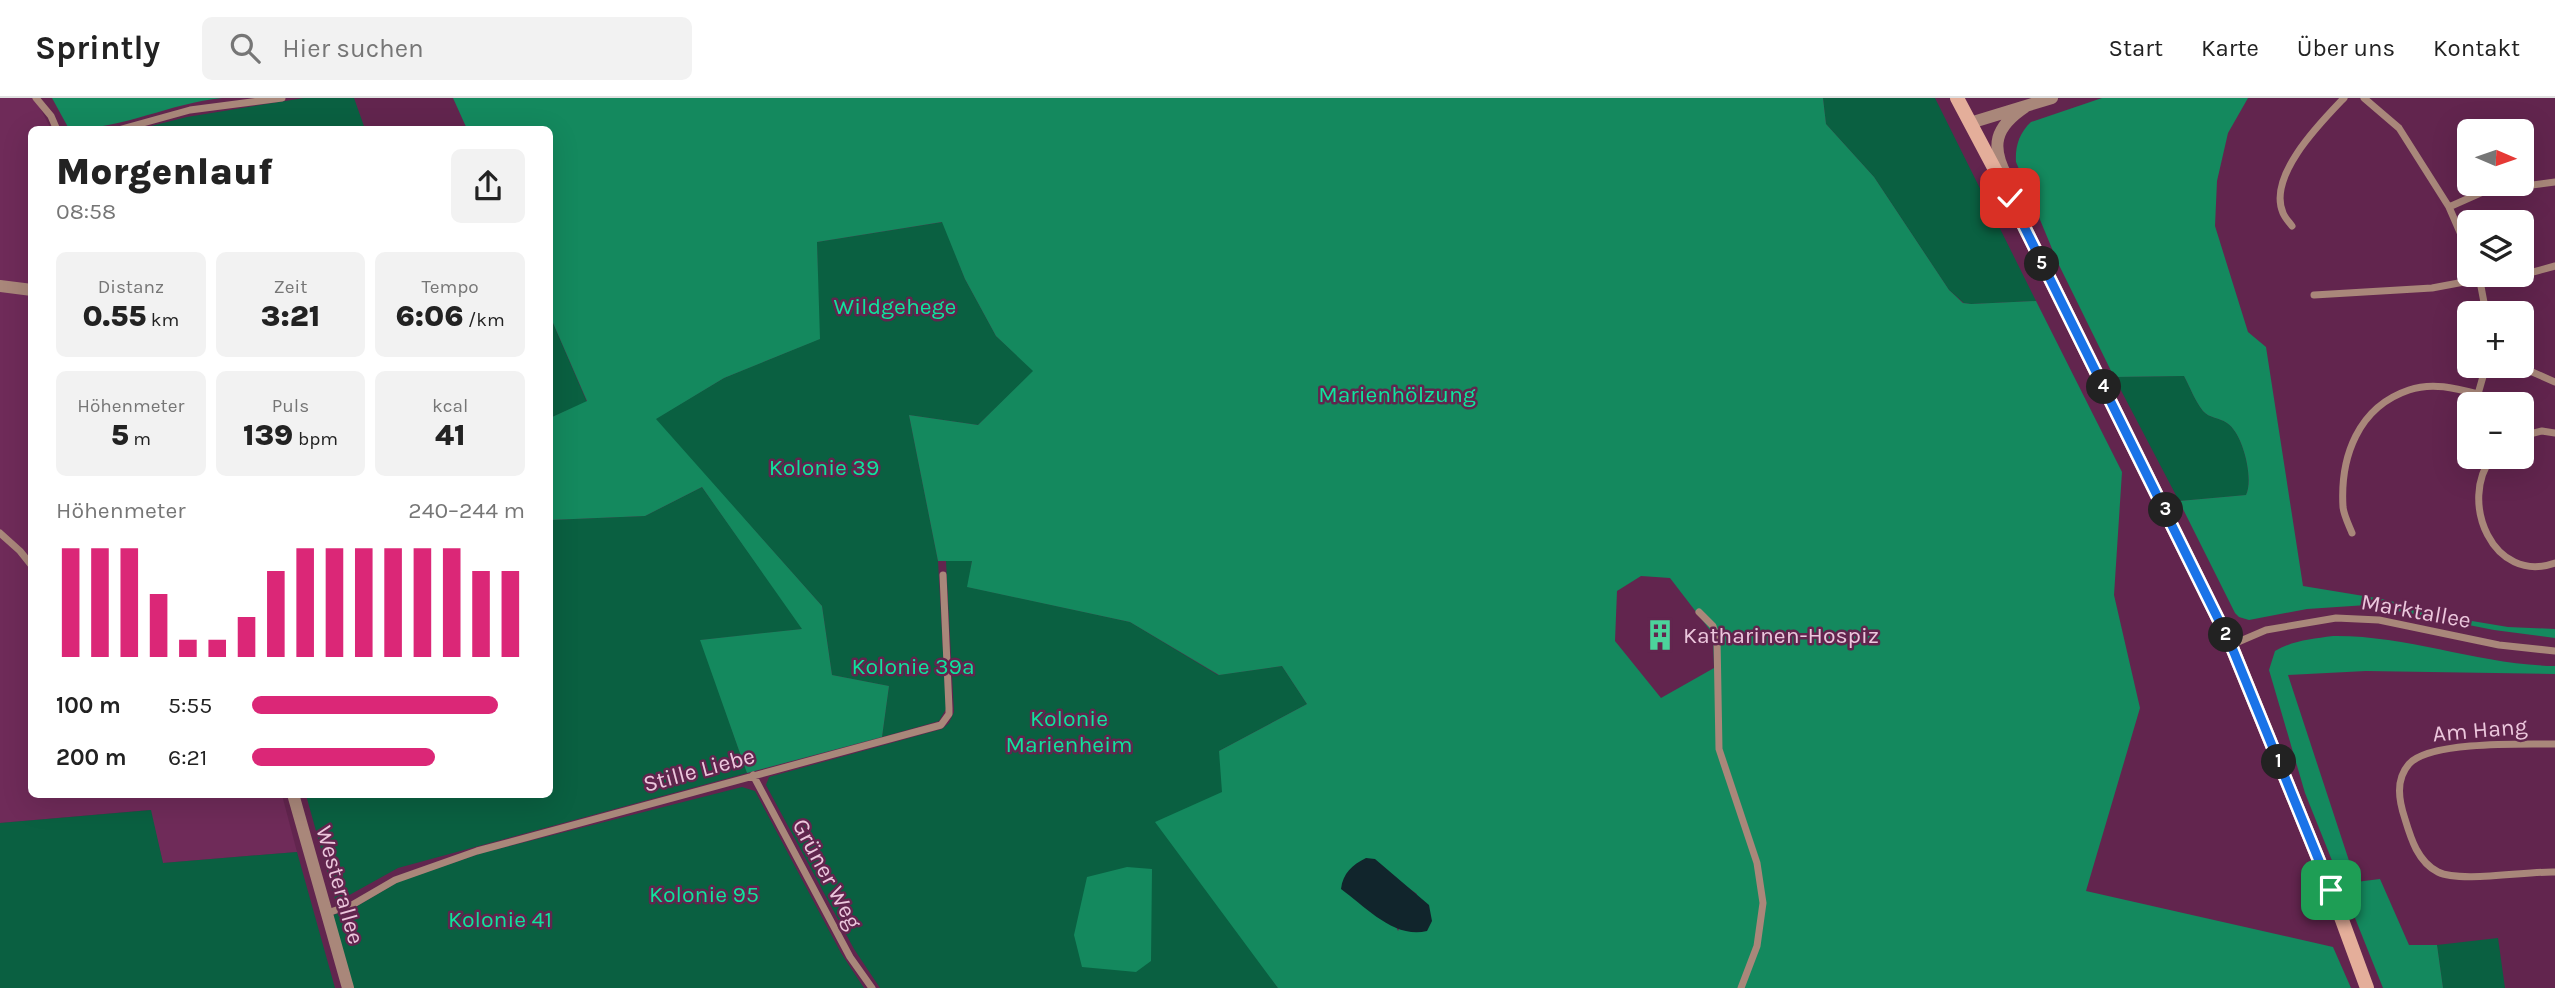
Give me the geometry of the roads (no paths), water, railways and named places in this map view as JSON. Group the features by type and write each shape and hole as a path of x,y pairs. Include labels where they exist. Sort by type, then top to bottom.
{"main road":[{"path":"1958,98 2231,645 2331,890 2367,988"}],"street":[{"path":"36,98 51,116 55,126"},
{"path":"132,126 190,110 282,98"},
{"path":"1970,123 2052,98"},
{"path":"2292,226 2282,212 2280,196 2286,172 2315,129 2344,98"},
{"path":"2364,98 2399,128 2449,206 2457,225"},
{"path":"2025,107 2008,118 2001,128 1997,154 2023,209 2029,236"},
{"path":"2449,206 2485,191 2555,182"},
{"path":"2534,272 2555,266"},
{"path":"2314,295 2432,288 2457,282"},
{"path":"0,286 28,290"},
{"path":"2534,373 2555,382"},
{"path":"2352,533 2343,510 2346,461 2363,420 2381,403 2410,389 2444,385 2470,392"},
{"path":"2534,433 2555,433"},
{"path":"2485,469 2480,490 2480,514 2487,536 2498,552 2519,565 2545,567 2555,564"},
{"path":"0,533 28,561"},
{"name":"Stille Liebe","path":"327,913 352,905 395,880 477,851 941,725 946,720 949,708 943,575"},
{"path":"1699,612 1713,626 1717,638 1719,749 1762,884 1763,903 1757,946 1741,988"},
{"name":"Marktallee","path":"2231,645 2266,630 2336,618 2379,620 2499,645 2555,651"},
{"name":"Am Hang","path":"2555,744 2492,744 2426,754 2410,762 2401,778 2399,800 2413,844 2425,862 2438,872 2459,877 2555,872"},
{"name":"Grüner Weg","path":"753,775 849,957 872,988"},
{"name":"Westerallee","path":"294,798 348,988"}],"water":[{"path":"1366,858 1375,859 1429,905 1432,921 1427,931 1415,932 1392,926 1341,889 1349,870"}],"place":[{"name":"Katharinen-Hospiz","path":"1660,635"}],"park label":[{"name":"Wildgehege","path":"895,306"},
{"name":"Marienhölzung","path":"1397,394"},
{"name":"Kolonie 39","path":"824,467"},
{"name":"Kolonie 39a","path":"913,666"},
{"name":"Kolonie Marienheim","path":"1069,731"},
{"name":"Kolonie 95","path":"704,894"},
{"name":"Kolonie 41","path":"500,919"}]}
